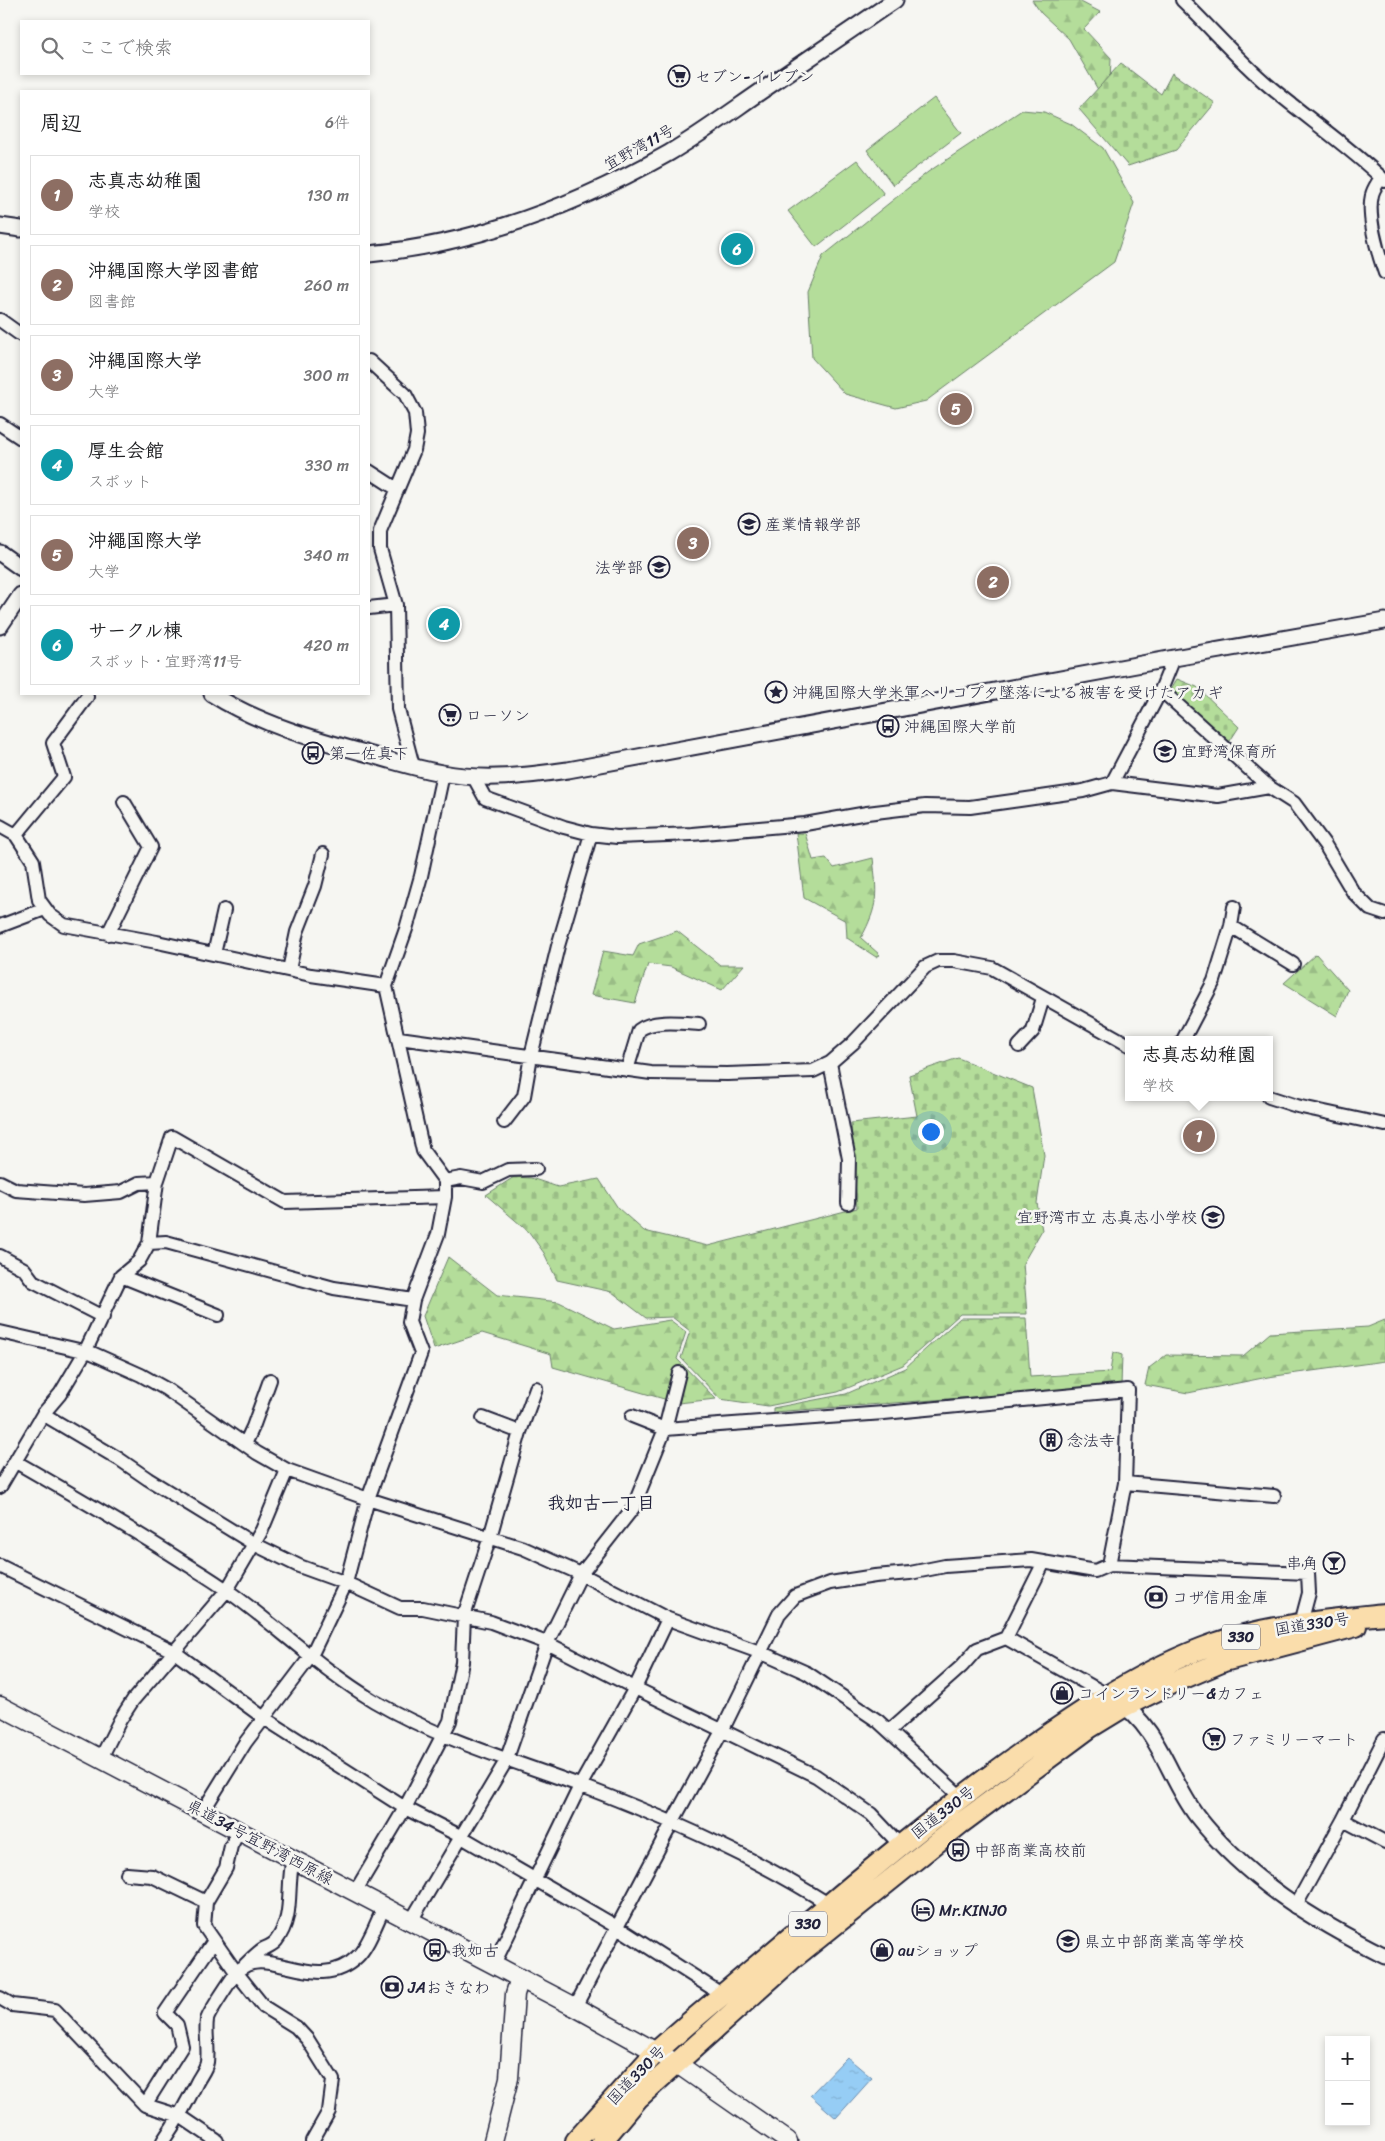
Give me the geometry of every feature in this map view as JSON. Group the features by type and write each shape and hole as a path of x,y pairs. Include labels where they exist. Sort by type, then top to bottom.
{"highway":[{"name":"国道330号","path":"602,2141 638,2098 791,1960 961,1823 1057,1750 1125,1706 1224,1660 1303,1632 1385,1614"},
{"name":"国道330号","path":"576,2141 656,2052 830,1905 960,1797 1107,1695 1161,1666 1214,1644 1303,1632 1385,1618"}],"main road":[{"name":"県道34号宜野湾西原線","path":"0,1706 575,2007 676,2063 788,2141"},
{"path":"493,2141 509,2078 515,1994 520,1978"}],"street":[{"name":"宜野湾11号","path":"370,254 426,246 507,224 561,206 616,181 669,152 713,124 895,0"},
{"path":"1182,0 1240,60 1268,85 1383,179 1372,195 1372,214 1374,243 1385,273"},
{"path":"0,226 20,229"},
{"path":"0,320 20,333"},
{"path":"370,362 406,394 415,413 417,434 414,450 380,531 380,549 396,605 398,709 412,766"},
{"path":"0,424 20,437"},
{"path":"370,472 397,489"},
{"path":"0,554 20,567"},
{"path":"0,626 20,596"},
{"path":"370,608 396,605"},
{"path":"214,695 249,715 285,729 326,743 412,766 443,774 521,777 1385,621"},
{"path":"1112,783 1161,690 1174,658"},
{"path":"1161,690 1269,787 1294,803 1326,845 1353,892 1370,908 1385,914"},
{"path":"87,697 53,743 64,778 6,833 34,861 39,900 50,915 64,925 289,970 386,986"},
{"path":"203,1811 246,1743 311,1656 346,1583 368,1499 421,1353 409,1322 413,1300 438,1234 445,1197 445,1181 424,1151 386,986 421,876 443,774"},
{"path":"473,776 485,798 534,817 591,834 617,837 692,834 805,824 867,813 925,806 970,807 1083,791 1112,783 1218,796 1269,787"},
{"path":"108,934 151,847 124,802"},
{"path":"504,1122 524,1096 531,1056 558,946 591,834"},
{"path":"289,970 297,932 315,886 323,854"},
{"path":"1185,1036 1214,981 1231,926 1234,907"},
{"path":"0,926 45,908"},
{"path":"214,954 224,910"},
{"path":"1231,926 1293,964"},
{"path":"399,1038 651,1073 727,1074 813,1070 830,1063 853,1044 925,967 938,961 954,961 992,968 1125,1043"},
{"path":"1019,1046 1033,1031 1043,998"},
{"path":"627,1070 639,1030 643,1026 672,1022 700,1024"},
{"path":"830,1063 849,1159 848,1203"},
{"path":"1273,1098 1297,1106 1385,1125"},
{"path":"0,1487 43,1414 60,1394 85,1352 121,1276 139,1261 149,1244 157,1182 172,1137 285,1202 445,1197"},
{"path":"445,1181 461,1178 482,1182 508,1170 536,1169"},
{"path":"0,1182 16,1190 84,1195 121,1192 139,1183 157,1182"},
{"path":"149,1244 166,1242 334,1288 413,1300"},
{"path":"0,1256 24,1269 34,1281 103,1317"},
{"path":"121,1276 218,1315"},
{"path":"0,1332 85,1352 141,1374 166,1389 257,1453 287,1470 368,1499 523,1548 581,1574 668,1619 762,1653 807,1673 878,1721 960,1797"},
{"path":"411,1921 506,1760 547,1643 581,1574 633,1508 665,1429 679,1373"},
{"path":"245,1444 270,1380"},
{"path":"355,1892 406,1808 450,1721 458,1690 462,1662 464,1616 490,1537 520,1432 536,1388"},
{"path":"632,1416 665,1429 1128,1390 1125,1483 1109,1565"},
{"path":"43,1414 119,1459 254,1544 299,1566 346,1583 400,1608 423,1608 491,1622 547,1643 816,1776 871,1814 901,1846"},
{"path":"483,1418 520,1432"},
{"path":"16,1462 117,1520 227,1590 311,1656 374,1701 442,1735 672,1821 769,1868 830,1905"},
{"path":"101,1758 120,1720 133,1700 227,1590 254,1544 287,1470"},
{"path":"1125,1483 1274,1496"},
{"path":"575,2007 672,1821 722,1731 762,1653 779,1614 795,1596 830,1583 875,1576 910,1573 945,1566 1031,1560 1095,1572 1109,1565 1308,1573 1309,1593 1303,1632"},
{"path":"889,1731 962,1666 978,1649 1006,1638 1044,1562"},
{"path":"0,1566 173,1652 264,1718 406,1808 460,1836 617,1927 723,1995"},
{"path":"494,1964 580,1786 635,1688 668,1619"},
{"path":"1006,1638 1125,1706 1145,1724 1183,1796 1202,1822 1231,1855 1252,1874 1295,1907 1346,1937 1385,1956"},
{"path":"1295,1907 1343,1820 1384,1739"},
{"path":"1343,1820 1385,1842"},
{"path":"239,1831 231,1846 226,1868 206,1902 204,1926 214,1941 240,1969 264,2007 296,2026 308,2040 333,2080 329,2111 312,2141"},
{"path":"163,2141 180,2116 207,2063 207,2018 240,1969 262,1950 275,1943 286,1923 289,1909 289,1876 294,1859"},
{"path":"127,1874 152,1876 206,1902"},
{"path":"240,1969 254,1962 267,1962 317,1973 335,1971 344,1967 358,1956 384,1907"},
{"path":"146,2105 182,2046 177,2025 165,2013 214,1941"},
{"path":"0,1998 12,2005 55,2010 146,2105 180,2116 217,2141"}],"green space":[{"path":"1032,0 1077,0 1100,12 1084,29 1111,58 1109,109 1069,39 1041,13"},
{"path":"1121,63 1161,94 1172,73 1215,103 1176,150 1128,166 1079,109"},
{"path":"934,98 961,133 893,185 867,150"},
{"path":"1022,110 1044,112 1071,124 1103,148 1134,203 1114,262 926,401 896,408 845,394 812,358 808,292 823,256 928,172"},
{"path":"857,160 884,194 816,247 788,211"},
{"path":"1177,679 1197,687 1239,727 1228,744 1169,692"},
{"path":"796,833 805,833 813,860 826,858 834,868 873,858 876,890 874,908 861,938 880,955 876,957 847,938 846,921 804,898"},
{"path":"677,931 720,965 744,965 722,990 671,967 648,964 635,1003 591,995 603,951 633,956 639,944"},
{"path":"1316,954 1348,990 1337,1016 1284,983"},
{"path":"958,1058 1032,1088 1044,1155 1037,1203 1042,1230 1023,1263 1027,1314 960,1314 903,1365 838,1392 768,1406 720,1399 681,1358 690,1331 672,1317 646,1318 612,1292 557,1280 544,1253 529,1232 486,1195 514,1177 531,1178 558,1187 599,1179 618,1208 644,1231 708,1246 857,1208 851,1123 917,1116 909,1075"},
{"path":"448,1257 497,1295 559,1302 614,1329 670,1320 686,1332 677,1359 716,1399 678,1403 553,1367 551,1354 482,1333 434,1349 423,1316"},
{"path":"960,1318 1026,1318 1030,1377 1110,1372 1113,1352 1122,1355 1121,1386 773,1412 773,1408 846,1394 905,1368"},
{"path":"1385,1320 1385,1361 1268,1377 1188,1393 1145,1385 1149,1368 1166,1355 1243,1356 1270,1333 1368,1327"}],"water":[{"path":"847,2057 872,2078 836,2118 810,2095"}],"place":[{"name":"セブン-イレブン","path":"679,76"},
{"name":"サークル棟","path":"737,249"},
{"name":"沖繩国際大学","path":"956,409"},
{"name":"産業情報学部","path":"749,524"},
{"name":"沖縄国際大学","path":"693,543"},
{"name":"法学部","path":"659,567"},
{"name":"沖縄国際大学図書館","path":"993,582"},
{"name":"厚生会館","path":"444,624"},
{"name":"沖縄国際大学米軍ヘリコプタ墜落による被害を受けたアカギ","path":"776,692"},
{"name":"ローソン","path":"450,715"},
{"name":"沖縄国際大学前","path":"888,726"},
{"name":"宜野湾保育所","path":"1165,751"},
{"name":"第一佐真下","path":"313,753"},
{"name":"志真志幼稚園","path":"1199,1136"},
{"name":"宜野湾市立 志真志小学校","path":"1213,1217"},
{"name":"念法寺","path":"1051,1440"},
{"name":"串角","path":"1334,1563"},
{"name":"コザ信用金庫","path":"1156,1597"},
{"name":"コインランドリー&カフェ","path":"1062,1693"},
{"name":"ファミリーマート","path":"1214,1739"},
{"name":"中部商業高校前","path":"958,1850"},
{"name":"Mr.KINJO","path":"923,1910"},
{"name":"県立中部商業高等学校","path":"1068,1941"},
{"name":"我如古","path":"435,1950"},
{"name":"auショップ","path":"882,1950"},
{"name":"JAおきなわ","path":"392,1987"}],"district":[{"name":"我如古一丁目","path":"601,1503"}]}
